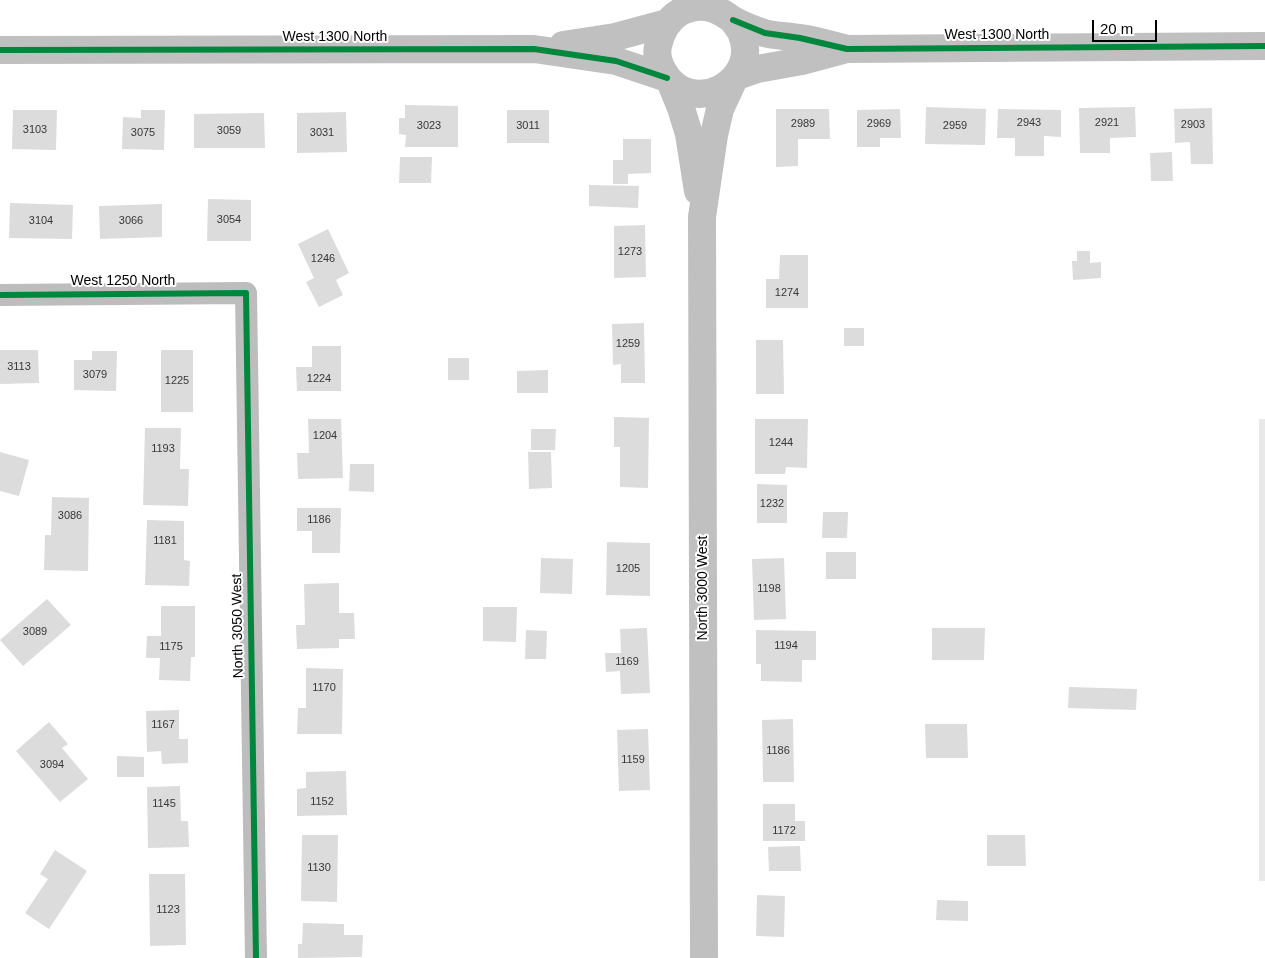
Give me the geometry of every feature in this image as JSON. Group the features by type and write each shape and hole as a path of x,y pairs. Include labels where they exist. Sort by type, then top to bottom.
{"street":[{"path":"693,7 706,7 729,12 741,32 745,47 744,62 735,78 722,89 708,94 694,94 681,90 668,79 660,65 657,50 660,36 672,14 693,7"},
{"name":"West 1300 North","path":"729,12 765,33 800,38 847,49 1265,46"},
{"name":"West 1300 North","path":"0,50 534,49 615,37 672,14"},
{"name":"West 1300 North","path":"534,49 616,61 668,79"},
{"name":"West 1300 North","path":"735,78 758,69 802,61 847,49"},
{"name":"North 3000 West","path":"704,958 702,217 714,135 720,109 735,78"},
{"name":"North 3000 West","path":"668,79 681,108 689,134 702,217"},
{"name":"West 1250 North","path":"0,295 246,293"},
{"name":"North 3050 West","path":"246,293 256,958"}],"shaded area":[{"path":"1259,419 1265,419 1265,881 1259,881"}],"building":[{"path":"405,105 458,106 458,147 405,147 406,135 399,134 399,118 405,118"},
{"path":"926,107 986,109 985,145 925,144"},
{"path":"1135,107 1136,137 1110,138 1110,153 1080,153 1079,108"},
{"path":"1212,108 1213,164 1191,164 1190,142 1175,143 1174,109"},
{"path":"776,109 829,109 830,139 798,139 798,166 776,167"},
{"path":"900,109 901,138 880,138 880,147 857,147 857,110"},
{"path":"998,109 1061,110 1061,137 1044,136 1044,156 1015,156 1015,138 997,138"},
{"path":"13,110 57,110 56,150 12,149"},
{"path":"141,110 165,110 164,150 122,149 123,117 141,118"},
{"path":"507,110 549,110 549,143 507,143"},
{"path":"346,112 347,152 297,153 297,113"},
{"path":"264,113 265,148 194,148 194,114"},
{"path":"623,139 651,139 651,173 628,174 628,184 613,184 613,160 623,160"},
{"path":"1172,152 1173,181 1151,181 1150,153"},
{"path":"400,157 432,157 431,183 399,183"},
{"path":"589,185 639,186 638,208 589,206"},
{"path":"208,199 251,200 251,241 207,241"},
{"path":"10,203 73,205 72,239 9,238"},
{"path":"162,204 162,237 100,239 99,206"},
{"path":"645,225 646,277 614,278 614,226"},
{"path":"328,229 349,273 336,280 343,295 319,307 306,282 314,278 298,244"},
{"path":"1077,251 1090,251 1090,263 1101,262 1101,278 1073,280 1072,261 1077,261"},
{"path":"780,255 808,255 808,308 766,308 766,279 779,279"},
{"path":"644,323 645,383 621,383 621,364 613,365 612,324"},
{"path":"844,328 864,328 864,346 844,346"},
{"path":"756,340 783,340 784,394 756,394"},
{"path":"312,346 341,346 341,391 297,391 296,367 312,367"},
{"path":"0,350 38,350 39,383 0,384"},
{"path":"161,350 193,350 193,412 161,412"},
{"path":"92,351 117,351 116,391 74,390 74,360 92,360"},
{"path":"448,358 469,358 469,380 448,380"},
{"path":"548,370 548,393 517,393 517,371"},
{"path":"614,417 649,418 648,488 620,487 620,447 614,447"},
{"path":"308,419 341,419 343,478 298,479 297,453 309,453"},
{"path":"755,419 808,419 807,468 786,467 785,474 755,474"},
{"path":"145,428 181,428 180,469 189,469 188,506 143,505"},
{"path":"531,429 556,429 555,450 531,450"},
{"path":"0,452 29,460 19,496 0,491"},
{"path":"528,452 551,452 552,488 529,489"},
{"path":"350,464 374,464 374,492 349,491"},
{"path":"757,484 787,485 787,523 757,523"},
{"path":"52,497 89,498 88,571 44,570 45,535 51,535"},
{"path":"297,508 341,508 340,553 312,553 312,531 297,531"},
{"path":"823,512 848,512 847,538 822,538"},
{"path":"147,520 184,521 184,560 190,561 189,586 145,585"},
{"path":"607,542 650,543 650,596 606,595"},
{"path":"826,552 856,552 856,579 826,579"},
{"path":"541,558 573,559 572,594 540,593"},
{"path":"784,558 786,619 754,620 752,559"},
{"path":"339,583 339,613 354,613 355,639 339,639 339,648 297,649 296,625 305,625 304,584"},
{"path":"47,599 71,625 23,666 0,640"},
{"path":"161,606 195,606 195,657 191,657 190,681 159,680 160,658 146,658 147,636 161,636"},
{"path":"483,607 517,607 516,642 483,641"},
{"path":"647,628 650,693 621,694 620,671 606,672 605,653 621,653 620,629"},
{"path":"932,628 985,628 984,660 932,660"},
{"path":"526,630 547,631 546,659 525,659"},
{"path":"756,630 816,631 816,660 802,660 802,682 761,681 761,664 756,664"},
{"path":"306,668 343,669 342,734 297,734 298,708 306,708"},
{"path":"1069,687 1137,689 1136,710 1068,708"},
{"path":"179,710 179,739 188,739 188,763 162,764 161,751 147,752 146,711"},
{"path":"793,719 794,782 763,782 762,720"},
{"path":"49,722 68,744 62,748 88,779 60,802 16,751"},
{"path":"925,724 967,724 968,758 926,758"},
{"path":"648,729 650,790 619,791 617,730"},
{"path":"117,756 144,757 144,777 117,777"},
{"path":"346,771 347,815 297,816 297,789 306,788 306,772"},
{"path":"180,786 181,821 188,821 189,847 148,848 147,787"},
{"path":"763,804 795,804 795,821 805,821 805,841 763,841"},
{"path":"302,835 338,835 337,902 301,901"},
{"path":"987,835 1025,835 1026,866 987,866"},
{"path":"800,846 801,871 769,871 768,847"},
{"path":"55,850 87,871 49,929 25,913 48,879 40,874"},
{"path":"149,874 185,874 186,945 150,946"},
{"path":"757,895 785,896 784,937 756,936"},
{"path":"937,900 968,901 968,921 936,920"},
{"path":"303,923 344,924 344,935 363,935 362,957 298,958 298,944 302,944"}],"cycle path":[{"path":"733,20 765,33 800,38 847,49 1265,46"},
{"path":"0,50 534,49 616,61 667,78"},
{"path":"0,295 246,293 256,958"}]}
